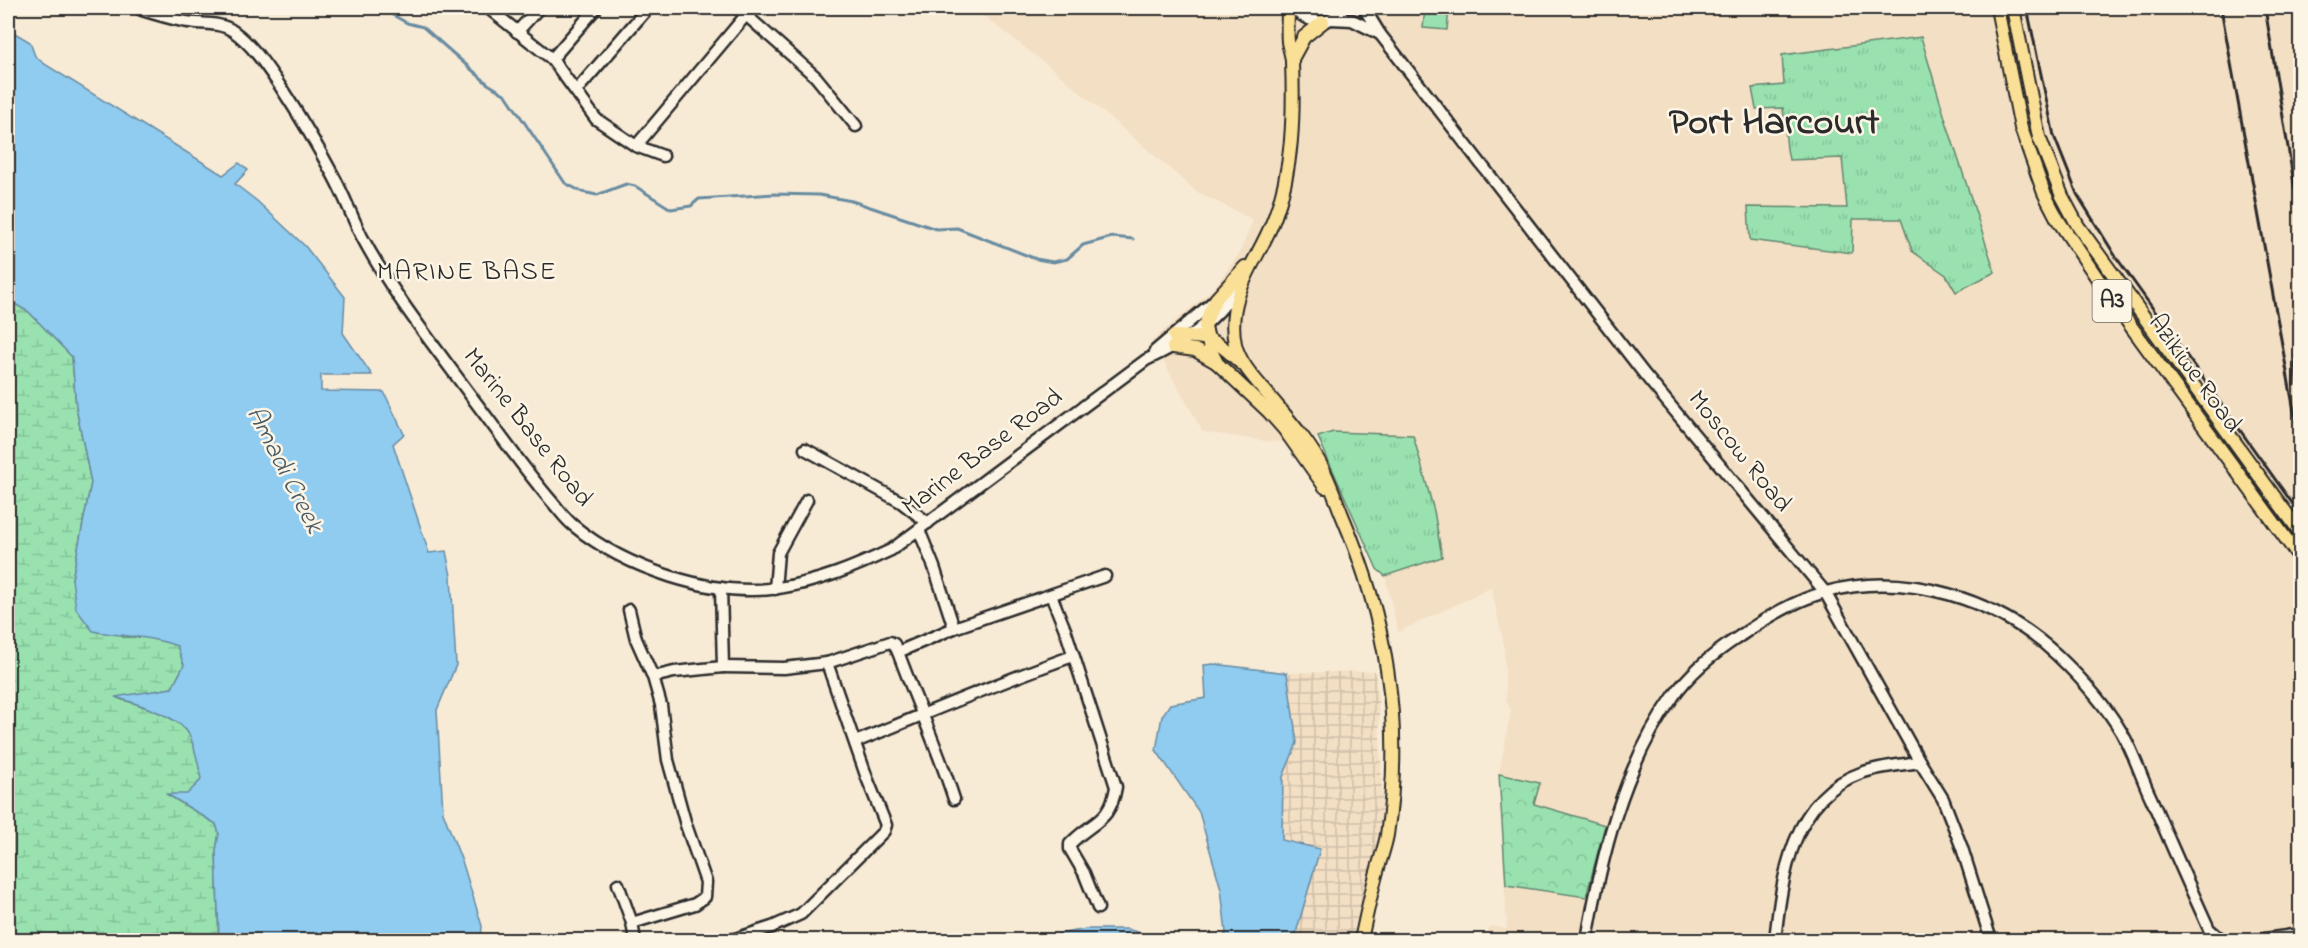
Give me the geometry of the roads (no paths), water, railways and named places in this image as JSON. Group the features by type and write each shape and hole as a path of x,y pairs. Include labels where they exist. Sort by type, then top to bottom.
{"main road":[{"path":"1245,366 1235,345 1235,306 1240,284 1266,238 1282,191 1291,136 1292,59 1288,44 1290,8"},
{"name":"Azikiwe Road","path":"1997,8 2020,128 2044,194 2058,220 2114,303 2301,558"},
{"name":"Azikiwe Road","path":"2013,8 2039,137 2062,196 2079,226 2301,532"},
{"path":"1292,59 1311,29 1327,20"},
{"path":"1217,363 1210,349 1206,332 1216,299 1255,255"},
{"path":"1174,342 1206,332"},
{"path":"1206,332 1245,366 1300,433 1323,469 1361,558 1372,597 1389,677 1392,716 1392,788 1387,838 1361,940"},
{"path":"1174,342 1195,350 1217,363 1269,412 1284,429 1339,507"}],"street":[{"name":"Marine Base Road","path":"139,8 182,21 217,25 230,29 244,40 266,65 298,114 334,177 379,268 402,304 540,488 572,525 596,542 629,560 660,573 721,588 775,589 850,569 891,550 1146,360 1174,342 1216,299"},
{"path":"488,8 552,59 596,119 636,146 663,156"},
{"path":"517,32 539,8"},
{"path":"552,59 596,8"},
{"path":"576,91 648,8"},
{"name":"Moscow Road","path":"1290,8 1311,21 1352,20 1380,34"},
{"path":"1327,20 1343,8"},
{"name":"Moscow Road","path":"1364,8 1380,34 1645,375 1825,592 1920,762 1943,798 1962,848 1991,940"},
{"path":"636,146 742,11 816,77 856,126"},
{"path":"1206,332 1240,284"},
{"path":"805,449 901,502 923,526 954,628"},
{"path":"775,589 778,554 807,500"},
{"path":"898,652 954,628 1105,576"},
{"path":"1587,940 1596,891 1628,784 1650,734 1673,697 1696,669 1726,645 1789,607 1825,592 1877,585 1927,588 1966,599 2012,622 2058,656 2103,704 2123,735 2209,929 2220,940"},
{"path":"721,588 723,667"},
{"path":"1051,595 1116,787 1114,802 1107,815 1070,844 1070,849 1084,873 1098,908"},
{"path":"629,610 636,639 653,677 661,705 668,760 686,825 706,882 705,897 694,904 632,923"},
{"path":"653,677 674,672 723,667 784,668 826,663 890,642 894,644 898,652 934,741 954,799"},
{"path":"855,742 948,703 1073,656"},
{"path":"732,940 772,927 801,914 884,831 886,825 826,663"},
{"path":"1775,940 1781,896 1800,826 1824,794 1842,781 1861,773 1881,767 1920,762"},
{"path":"618,884 632,923 635,940"},
{"path":"2258,940 2301,934"}],"water":[{"name":"Amadi Creek","path":"8,29 30,42 35,56 43,63 223,175 239,163 248,170 235,184 257,201 305,246 345,297 343,333 372,375 321,375 321,391 384,392 404,434 393,444 429,553 446,551 451,576 456,665 437,710 443,812 463,864 482,926 481,940 219,940 216,851 219,833 216,824 167,794 187,794 201,780 196,754 189,735 174,720 115,697 172,688 184,665 177,646 156,640 93,631 76,609 72,579 91,483 76,407 72,357 29,312 8,300"},
{"path":"1214,664 1287,673 1297,743 1283,777 1282,840 1320,849 1294,940 1221,940 1226,933 1221,889 1199,812 1156,750 1162,716 1170,704 1206,698 1204,665"},
{"path":"1086,929 1127,929 1164,940 1048,940 1049,936"}],"waterway":[{"path":"386,8 391,14 407,23 423,27 488,84 506,95 565,183 582,192 597,195 626,184 635,186 671,209 691,206 699,199 774,194 819,195 852,201 936,229 957,228 1036,259 1053,262 1067,259 1083,245 1112,237 1133,239"}],"railway":[{"path":"2027,8 2054,136 2077,194 2116,257 2300,514"},
{"path":"2221,8 2300,444"},
{"path":"2265,8 2300,220"},
{"path":"2294,385 2300,252"}],"district":[{"name":"Port Harcourt","path":"1774,124"},
{"name":"MARINE BASE","path":"467,272"}]}
